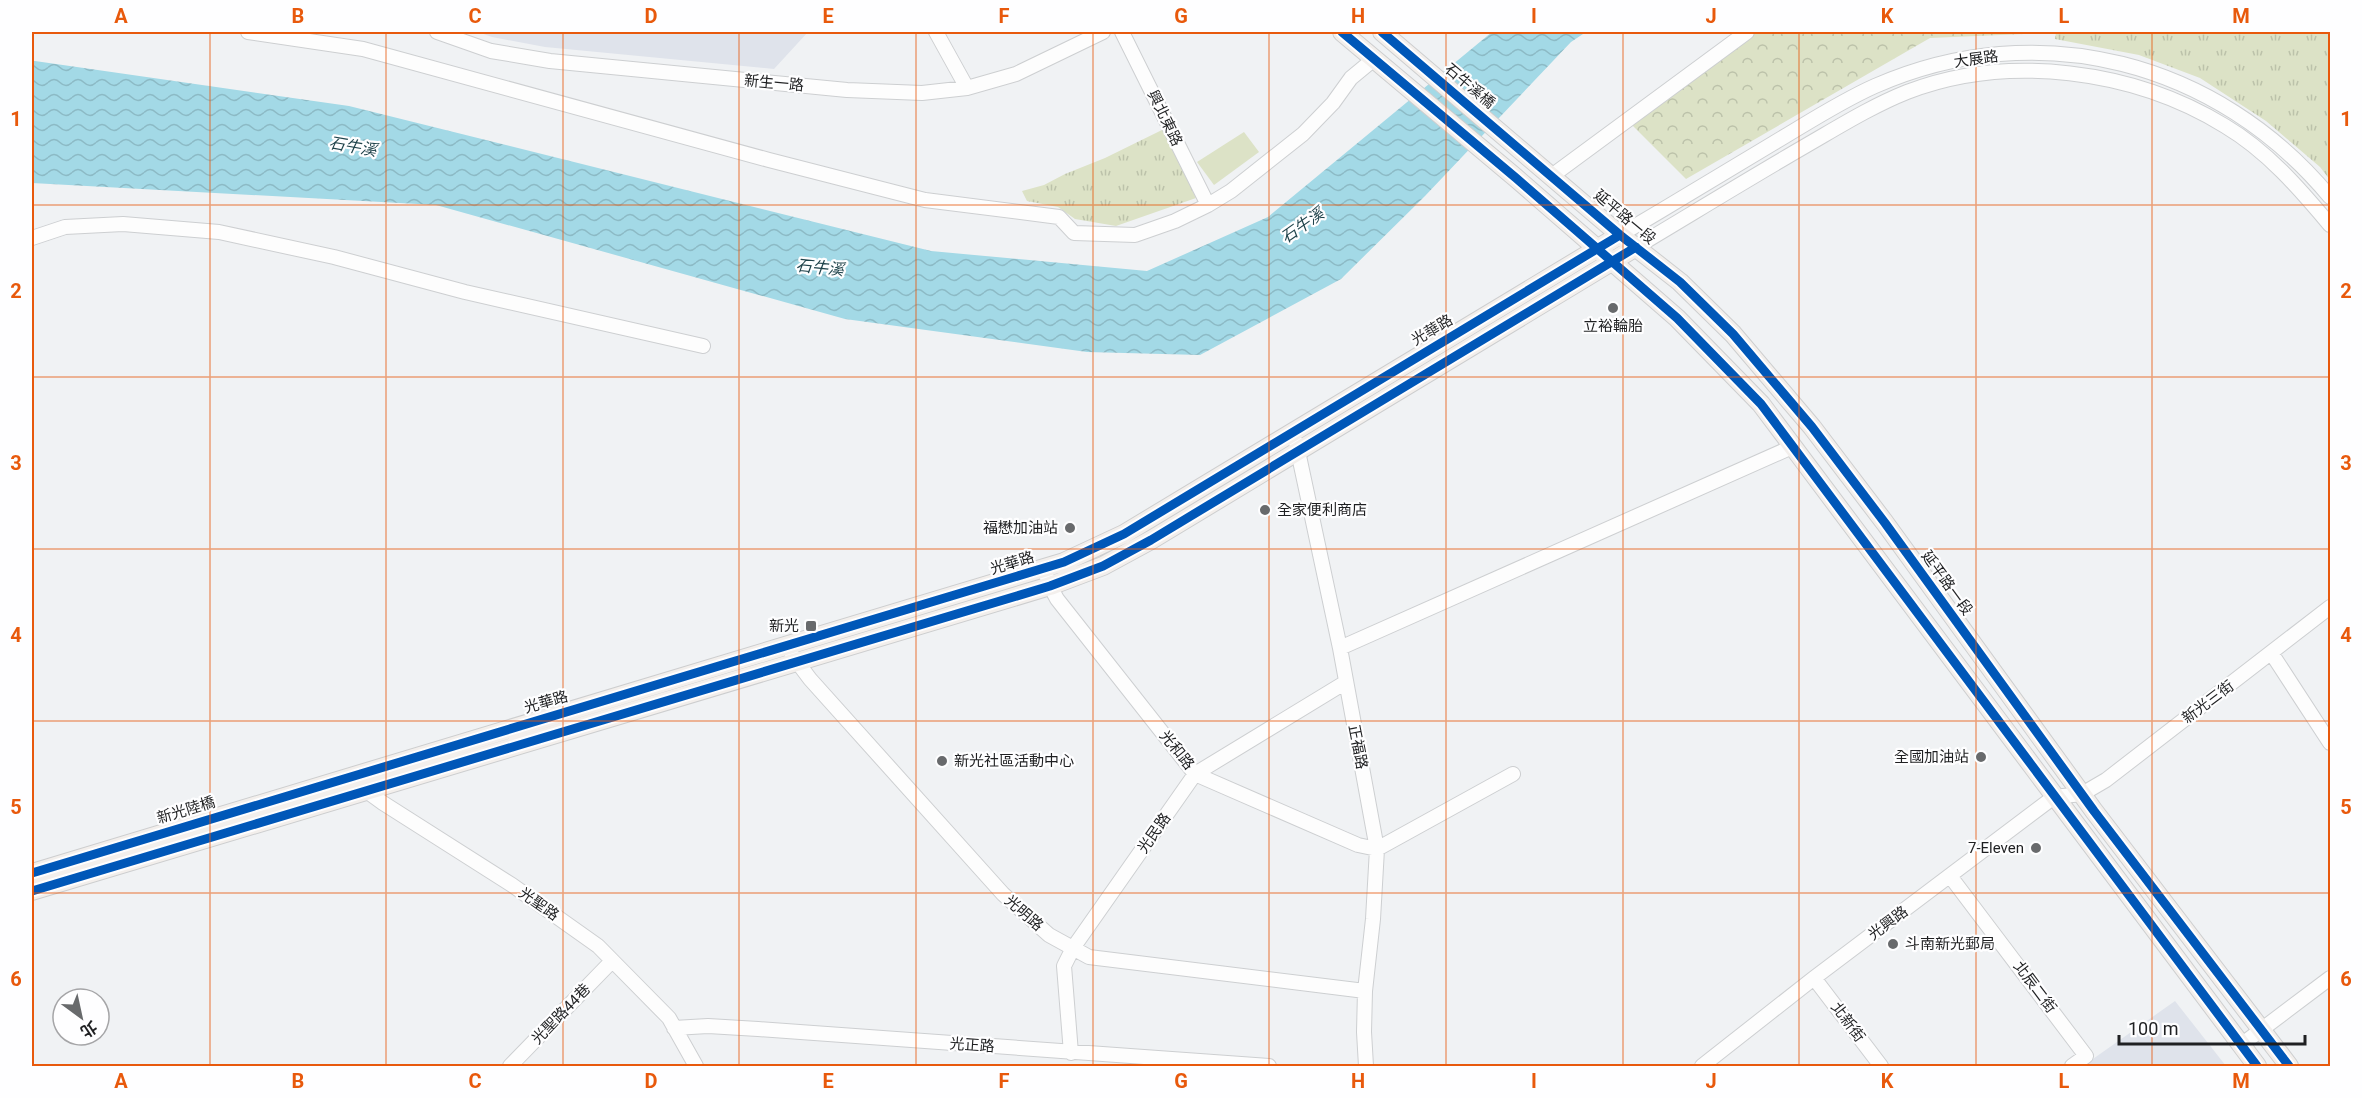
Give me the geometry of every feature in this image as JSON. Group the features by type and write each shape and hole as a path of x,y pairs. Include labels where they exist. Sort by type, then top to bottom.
{"main road":[{"path":"1342,32 1516,178 1677,318 1761,404 2257,1066"},
{"name":"石牛溪橋","path":"1384,33 1535,160"},
{"name":"延平路一段","path":"1535,160 1620,235 1692,293 1733,334 1812,427 2082,794 2289,1066"},
{"name":"光華路","path":"348,776 796,662 1047,577 1064,562 1124,534 1620,235"},
{"name":"光華路","path":"365,790 636,701 785,646 1047,577 1103,566 1636,247"},
{"path":"1861,540 1884,523"},
{"path":"1957,667 1978,652"},
{"name":"新光陸橋","path":"32,873 348,776"},
{"path":"32,891 365,790"}],"street":[{"path":"248,32 363,49 769,160 925,200 1059,217 1074,233 1135,236 1175,221 1208,205 1231,190 1303,134 1372,57"},
{"name":"新生一路","path":"437,32 491,51 550,61 847,90 922,93 967,88 1016,74 1103,32"},
{"path":"936,32 967,88"},
{"name":"興北東路","path":"1122,32 1208,205"},
{"path":"1553,175 1747,32"},
{"name":"大展路","path":"1620,235 1832,109 1876,86 1934,66 1979,57 2038,53 2099,58 2140,69 2191,87 2246,118 2280,144 2308,170 2331,197"},
{"name":"大展路","path":"1636,247 1867,110 1908,92 1952,78 2012,71 2094,75 2173,101 2225,126 2262,153 2294,183 2331,225"},
{"path":"32,238 65,227 123,224 219,232 334,257 465,292 703,346"},
{"name":"正福路","path":"1293,432 1340,648 1377,849 1373,918 1365,991 1366,1066"},
{"path":"1340,648 1792,447"},
{"name":"光和路","path":"1047,577 1078,626 1195,774 1359,845 1377,849"},
{"name":"新光三街","path":"2082,794 2106,780 2330,609"},
{"name":"光明路","path":"785,646 796,662 1003,894 1049,935 1089,957 1365,991"},
{"path":"2272,654 2331,743"},
{"name":"光民路","path":"1071,1053 1064,966 1073,948 1195,774 1346,682"},
{"path":"1377,849 1513,774"},
{"name":"光聖路","path":"348,776 365,790 512,885 598,946 669,1018 696,1066"},
{"name":"光興路","path":"1702,1066 1814,978 2054,798 2082,794"},
{"name":"北辰二街","path":"1950,876 2086,1056 2072,1066"},
{"name":"光聖路44巷","path":"510,1066 612,961"},
{"name":"北新街","path":"1814,978 1881,1066"},
{"path":"2241,1045 2331,978"},
{"name":"光正路","path":"674,1028 738,1027 1220,1065 1269,1066"}],"shaded area":[{"path":"478,32 808,32 774,69 545,47 492,37"},
{"path":"2175,1001 2226,1066 2083,1066"}],"green space":[{"path":"1757,32 2027,32 2024,34 1930,38 1686,179 1631,124"},
{"path":"2056,32 2330,32 2330,180 2320,167 2266,121 2200,78 2139,55 2055,39"},
{"path":"1164,129 1196,198 1116,226 1075,219 1058,207 1027,201 1022,191 1044,185"},
{"path":"1244,132 1259,152 1214,185 1197,162"}],"water":[{"name":"石牛溪","path":"1492,32 1586,32 1571,42 1425,196 1341,279 1200,355 1087,352 845,319 436,205 32,183 32,61 35,61 349,106 931,251 1147,271 1268,217"}],"cycle path":[{"path":"1342,32 1516,178 1677,318 1761,404 2257,1066"},
{"path":"1382,32 1620,235 1680,282 1733,334 1812,427 1885,523 2094,811 2289,1066"},
{"path":"32,873 1064,562 1124,534 1620,235"},
{"path":"32,891 1050,586 1103,566 1151,540 1636,247"}],"place":[{"name":"立裕輪胎","path":"1613,308"},
{"name":"全家便利商店","path":"1265,510"},
{"name":"福懋加油站","path":"1070,528"},
{"name":"新光","path":"811,626"},
{"name":"全國加油站","path":"1981,757"},
{"name":"新光社區活動中心","path":"942,761"},
{"name":"7-Eleven","path":"2036,848"},
{"name":"斗南新光郵局","path":"1893,944"}]}
